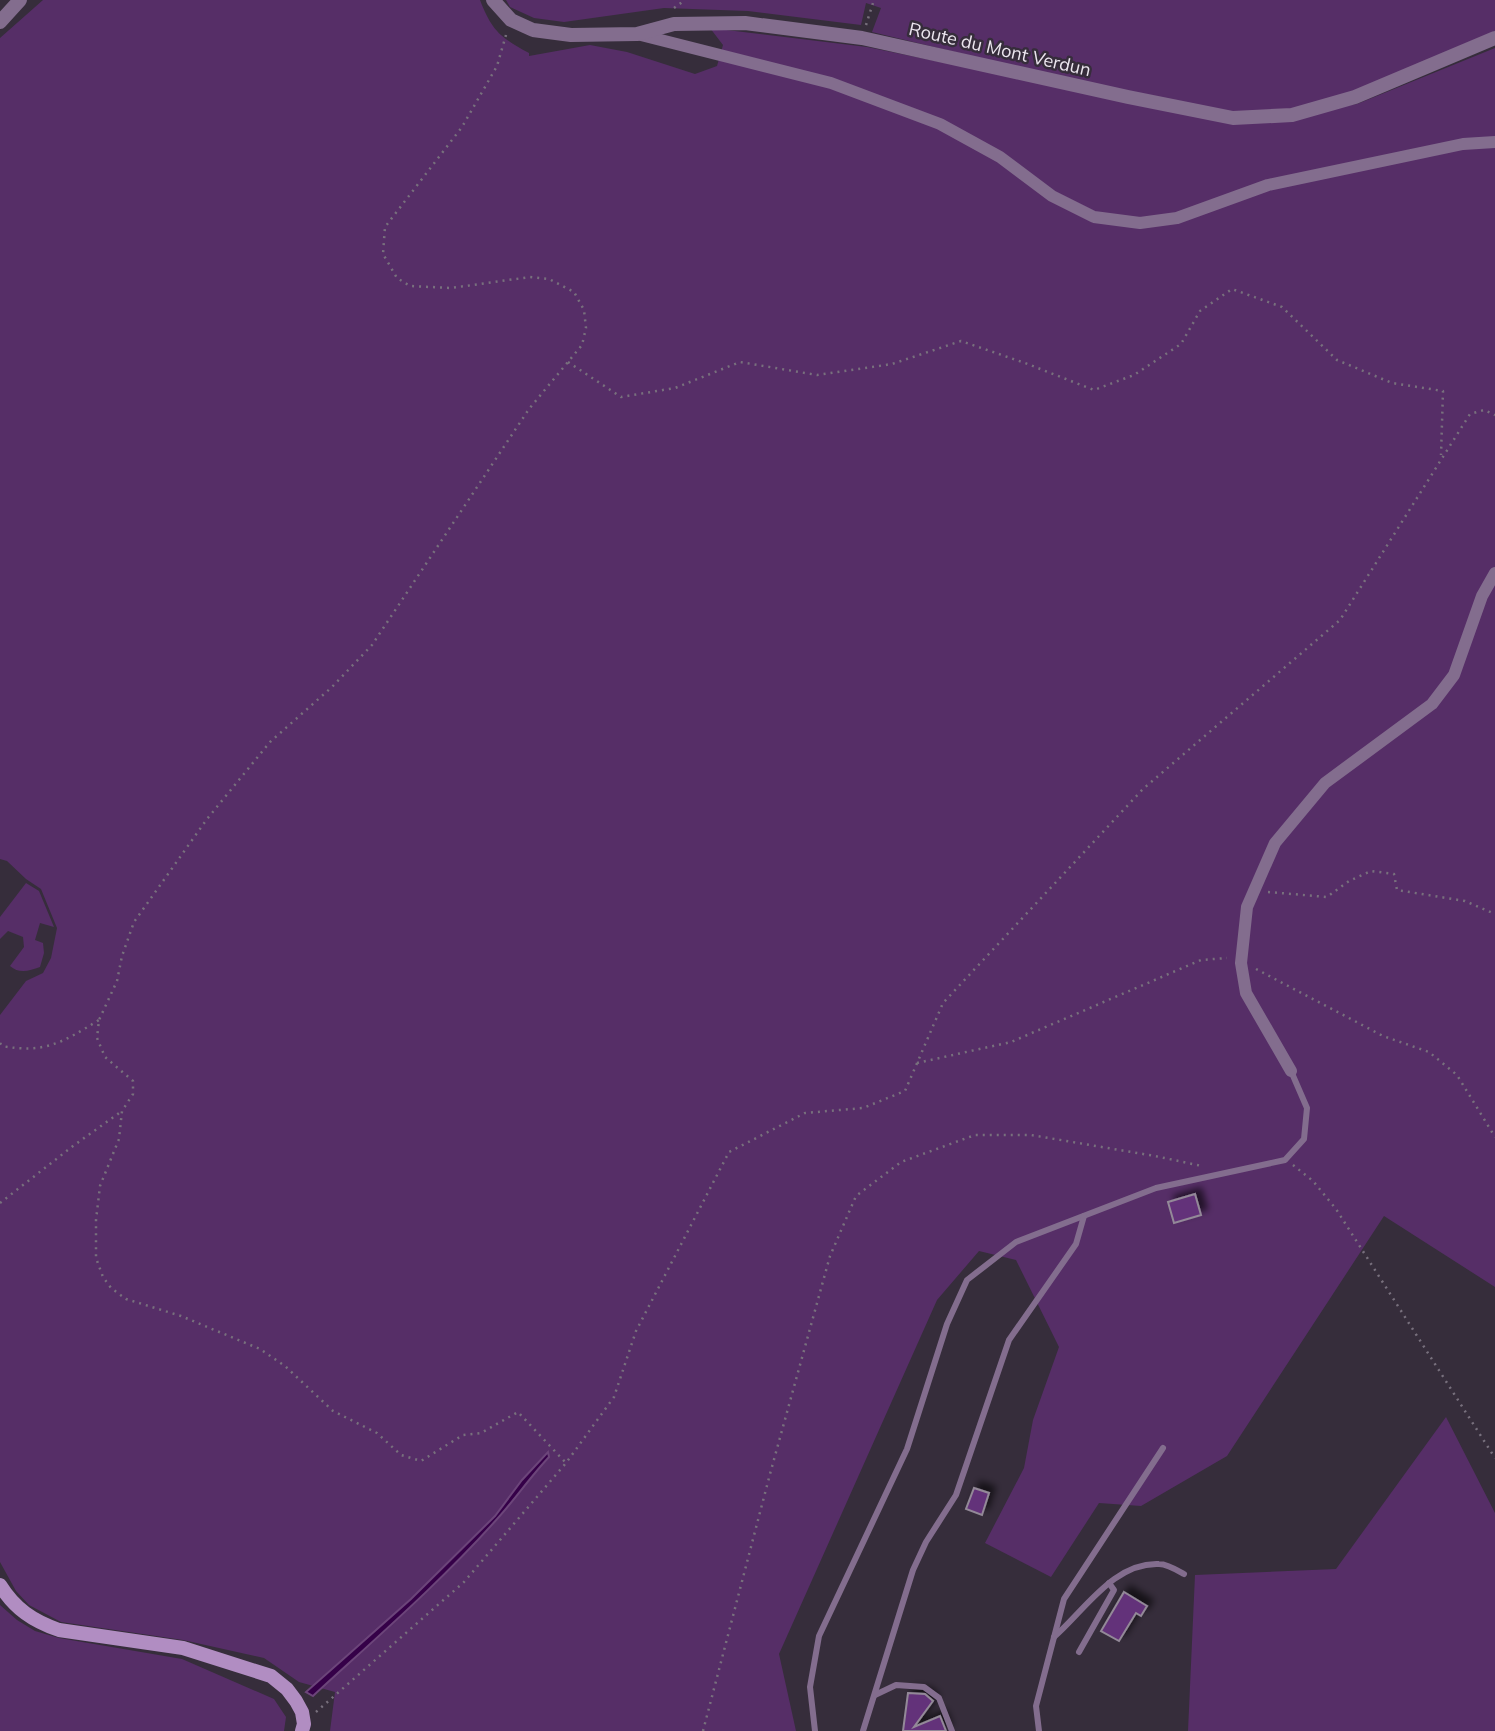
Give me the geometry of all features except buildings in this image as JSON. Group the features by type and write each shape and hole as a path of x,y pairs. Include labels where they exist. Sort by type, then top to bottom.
{"main road":[{"path":"0,1585 24,1614 59,1630 183,1647 271,1676 287,1689 296,1701 302,1712 303,1728"}],"street":[{"path":"0,22 20,0"},
{"name":"Route du Mont Verdun","path":"493,0 511,20 533,30 571,35 637,34 674,24 746,23 862,38 1233,118 1292,115 1355,97 1495,38"},
{"path":"637,34 831,83 940,124 1000,157 1052,196 1094,217 1128,222 1177,218 1268,185 1463,144 1495,142"},
{"path":"1291,1071 1246,993 1241,963 1247,907 1275,843 1325,783 1432,704 1454,675 1482,596 1495,573"}],"lane":[{"path":"815,1731 810,1687 819,1636 907,1449 947,1324 967,1280 1016,1242 1156,1188 1285,1160 1304,1139 1307,1108 1291,1071"},
{"path":"863,1731 913,1570 926,1542 956,1495 1009,1340 1076,1244 1084,1216"},
{"path":"1039,1731 1036,1706 1064,1599 1163,1448"},
{"path":"1052,1638 1109,1583 1136,1566 1162,1564 1185,1574"},
{"path":"1079,1652 1114,1590 1109,1583"},
{"path":"876,1695 896,1685 924,1687 939,1698 952,1731"}],"path":[{"path":"862,38 873,1"},
{"path":"0,1203 122,1111 133,1094 133,1081 105,1056 97,1038 99,1020 117,981 122,956 134,922 206,820 270,742 332,687 372,645 529,409 582,345 586,328 584,310 574,292 549,279 530,277 451,288 410,286 397,278 383,254 385,227 462,127 497,66 511,20"},
{"path":"568,362 621,397 675,388 740,362 817,375 892,364 961,341 1094,390 1134,375 1181,344 1200,311 1232,289 1282,307 1337,360 1392,383 1443,391 1441,458"},
{"path":"303,1728 328,1700 394,1646 464,1582 566,1463 614,1397 636,1331 729,1152 805,1113 863,1108 905,1091 943,1003 1143,789 1340,620 1470,414 1484,410 1495,415"},
{"path":"1255,890 1294,896 1327,897 1349,881 1371,871 1394,874 1397,890 1465,901 1495,914"},
{"path":"916,1063 1011,1042 1201,960 1226,957 1268,973 1383,1036 1429,1052 1457,1075 1495,1137"},
{"path":"0,1043 2,1046 21,1050 42,1049 73,1036 99,1020"},
{"path":"122,1111 119,1139 100,1186 96,1220 96,1258 103,1277 111,1288 126,1299 181,1316 260,1349 285,1366 333,1411 377,1433 401,1455 421,1461 463,1435 481,1433 518,1412 566,1463"},
{"path":"703,1731 830,1256 856,1196 901,1162 975,1135 1031,1135 1204,1167"},
{"path":"1285,1160 1301,1170 1336,1209 1495,1458"}],"shaded area":[{"path":"43,0 480,0 498,32 529,53 529,56 590,45 627,52 695,74 717,66 723,45 710,28 867,47 1234,122 1357,104 1495,48 1495,1287 1384,1216 1227,1456 1141,1506 1099,1503 1051,1577 985,1543 1024,1468 1033,1420 1059,1347 1016,1260 979,1251 937,1300 779,1654 796,1731 330,1731 335,1692 299,1682 264,1658 183,1640 61,1622 29,1605 16,1591 0,1562 0,1015 26,981 43,973 51,958 57,928 41,889 7,861 0,859 0,38"},
{"path":"506,0 1495,0 1495,31 1353,92 1291,111 1234,114 1129,94 872,32 881,8 866,3 861,25 748,11 664,8 564,22 534,18 510,7"},
{"path":"26,883 39,891 54,927 40,923 35,940 43,943 44,953 40,967 21,971 10,966 24,947 23,937 8,931 0,939 0,917"},
{"path":"1446,1417 1495,1513 1495,1731 1188,1731 1195,1575 1336,1569"},
{"path":"548,1452 549,1457 505,1510 454,1565 313,1696 306,1692 411,1599 495,1516 522,1480"},
{"path":"0,1605 35,1631 59,1638 182,1659 274,1699 286,1717 284,1731 0,1731"}]}
